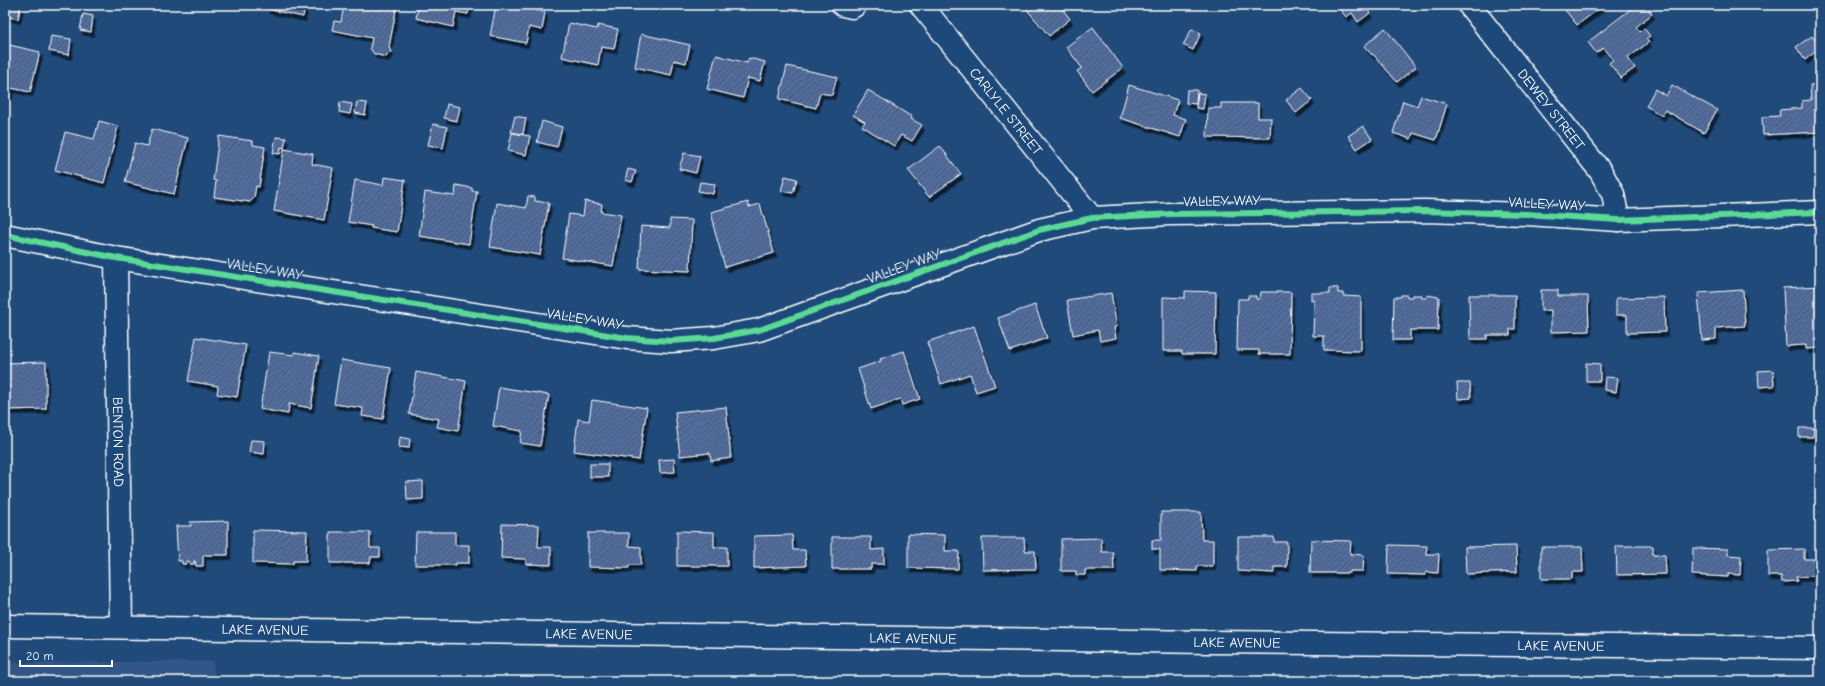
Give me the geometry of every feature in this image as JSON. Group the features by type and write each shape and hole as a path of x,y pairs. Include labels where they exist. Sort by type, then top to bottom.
{"street":[{"path":"843,5 852,7 855,5"},
{"name":"CARLYLE STREET","path":"921,5 1092,218"},
{"name":"DEWEY STREET","path":"1470,5 1601,172 1613,194 1618,220"},
{"name":"VALLEY WAY","path":"5,235 116,258 619,337 671,341 714,338 759,330 1039,230 1092,218 1179,214 1425,211 1527,214 1618,220 1820,212"},
{"name":"BENTON ROAD","path":"116,258 121,627"},
{"name":"LAKE AVENUE","path":"5,626 1209,642 1820,648"}],"shaded area":[{"path":"214,661 213,681 5,681 5,663"}],"building":[{"path":"5,5 21,5 18,19 5,16"},
{"path":"267,5 305,5 303,17 267,9"},
{"path":"344,5 397,5 389,47 391,52 386,57 374,54 370,48 372,38 332,30 334,21 341,22"},
{"path":"419,5 470,5 468,14 456,12 453,27 416,18"},
{"path":"496,5 508,5 545,12 542,30 529,27 526,43 490,36"},
{"path":"1023,5 1062,5 1060,6 1070,19 1049,36"},
{"path":"1336,5 1363,5 1370,13 1358,22 1352,13 1346,17"},
{"path":"1568,5 1604,5 1577,25 1565,10 1569,7"},
{"path":"1636,5 1645,5 1652,14 1636,27 1640,32 1644,28 1650,36 1646,39 1649,42 1628,58 1635,68 1621,78 1609,63 1613,60 1603,48 1596,53 1588,42"},
{"path":"83,14 93,16 91,32 80,30"},
{"path":"569,23 597,29 598,25 618,29 614,49 601,47 598,65 562,57"},
{"path":"1093,27 1123,68 1092,91 1077,71 1082,68 1066,47"},
{"path":"1385,28 1416,67 1397,82 1373,54 1372,55 1364,46"},
{"path":"1192,29 1201,33 1193,50 1183,45"},
{"path":"641,34 690,45 686,63 674,60 671,75 635,67"},
{"path":"51,36 71,39 69,55 49,51"},
{"path":"1812,36 1820,48 1805,60 1796,47"},
{"path":"5,44 40,52 30,92 11,88 9,97 5,96"},
{"path":"716,55 747,63 749,58 765,62 760,81 748,78 743,98 707,89"},
{"path":"787,66 837,77 832,95 820,93 816,108 779,99"},
{"path":"1820,84 1820,132 1763,135 1762,117 1780,116 1779,110 1802,108 1802,101 1811,100 1810,85"},
{"path":"1129,85 1178,100 1173,115 1186,119 1180,137 1120,118"},
{"path":"1672,85 1717,110 1704,133 1665,110 1662,116 1646,106 1655,89 1666,96"},
{"path":"1302,88 1312,100 1296,113 1286,100"},
{"path":"868,90 912,117 911,119 922,125 912,141 901,135 894,146 862,126 865,122 853,115"},
{"path":"1187,90 1197,90 1196,104 1186,103"},
{"path":"1198,93 1205,94 1203,109 1196,108"},
{"path":"1421,96 1447,104 1436,140 1413,133 1411,139 1393,133 1403,101 1417,106"},
{"path":"340,102 352,104 350,114 339,112"},
{"path":"357,102 367,103 365,115 355,113"},
{"path":"1221,103 1258,103 1258,118 1271,118 1270,138 1207,137 1208,108 1221,108"},
{"path":"447,104 460,107 457,121 444,118"},
{"path":"515,116 526,118 523,134 511,132"},
{"path":"99,121 118,126 104,183 55,170 65,132 94,139"},
{"path":"542,121 562,127 557,147 537,142"},
{"path":"433,124 447,127 443,148 428,145"},
{"path":"1363,126 1372,139 1357,149 1348,136"},
{"path":"152,129 188,138 174,194 125,182 135,143 147,146"},
{"path":"512,133 530,136 526,155 508,151"},
{"path":"219,136 253,141 253,145 265,147 259,187 256,186 254,198 250,202 214,197 216,181 213,180"},
{"path":"276,137 286,138 284,148 281,147 280,154 273,153"},
{"path":"940,146 961,174 929,197 908,170"},
{"path":"284,149 313,154 312,164 333,168 324,220 274,211"},
{"path":"684,153 700,156 696,173 679,169"},
{"path":"628,169 636,171 632,182 625,180"},
{"path":"785,176 797,179 793,193 781,191"},
{"path":"384,177 405,180 397,232 371,228 372,226 348,222 355,180 383,185"},
{"path":"700,182 715,184 713,194 698,191"},
{"path":"456,185 472,188 472,191 477,191 469,244 419,236 425,192 455,196"},
{"path":"528,196 535,197 535,201 549,203 540,255 490,247 497,203 526,208"},
{"path":"585,201 602,204 601,212 621,215 613,266 562,258 569,214 583,216"},
{"path":"748,202 749,207 760,204 774,253 725,267 713,225 711,212"},
{"path":"670,219 692,220 690,271 639,269 641,226 670,228"},
{"path":"1820,286 1820,348 1806,349 1806,345 1786,346 1783,288"},
{"path":"1330,288 1338,288 1338,293 1343,293 1343,296 1361,297 1361,351 1324,350 1324,336 1313,336 1314,300 1311,300 1311,293 1330,293"},
{"path":"1541,290 1558,290 1558,296 1588,296 1589,331 1551,332 1551,310 1541,311"},
{"path":"1743,290 1745,326 1716,328 1716,339 1702,340 1698,293"},
{"path":"1185,291 1216,292 1215,354 1182,354 1182,351 1163,351 1163,297 1185,298"},
{"path":"1261,292 1291,292 1290,354 1259,354 1259,350 1237,350 1238,299 1248,299 1248,296 1256,296 1256,299 1260,299"},
{"path":"1111,293 1117,327 1114,327 1116,338 1100,341 1098,330 1073,335 1067,300"},
{"path":"1401,295 1412,297 1412,295 1422,295 1422,298 1427,298 1427,295 1439,297 1438,330 1410,330 1410,340 1393,340 1394,297 1401,297"},
{"path":"1469,295 1515,295 1515,329 1510,329 1510,335 1487,335 1487,339 1470,339"},
{"path":"1664,297 1665,332 1627,333 1627,315 1616,315 1616,298"},
{"path":"1035,305 1047,338 1010,351 998,318"},
{"path":"974,326 995,386 976,392 970,374 941,384 927,342"},
{"path":"196,337 246,345 237,397 217,394 218,386 188,381"},
{"path":"904,351 920,399 902,405 900,399 871,409 858,369 881,361 880,359"},
{"path":"269,352 294,355 294,352 319,356 311,408 289,404 288,414 260,409"},
{"path":"341,360 391,368 383,419 362,416 363,408 334,404"},
{"path":"46,362 46,409 5,410 5,363"},
{"path":"1586,363 1600,364 1600,381 1586,381"},
{"path":"1773,370 1774,386 1759,387 1758,371"},
{"path":"416,372 466,381 458,431 437,427 439,419 409,414"},
{"path":"1605,377 1618,378 1616,392 1604,390"},
{"path":"1457,383 1470,383 1471,398 1458,399"},
{"path":"499,387 549,395 540,446 520,443 522,431 493,426"},
{"path":"592,400 647,408 639,460 574,451 578,419 589,421"},
{"path":"726,407 731,458 711,461 710,453 680,456 675,412"},
{"path":"1799,428 1814,428 1813,437 1799,437"},
{"path":"400,437 410,439 409,448 399,447"},
{"path":"251,440 265,441 264,454 249,452"},
{"path":"674,459 675,472 660,473 659,460"},
{"path":"590,464 608,464 608,477 590,477"},
{"path":"423,481 423,499 407,500 406,482"},
{"path":"1161,512 1201,512 1202,540 1213,540 1213,566 1197,566 1197,571 1160,570 1160,549 1152,549 1152,540 1161,540"},
{"path":"228,521 228,555 203,555 203,566 196,566 195,561 194,564 190,564 189,561 186,561 186,564 182,564 182,561 178,561 176,526 191,526 190,522"},
{"path":"502,524 539,525 538,547 551,547 551,565 526,564 526,559 501,558"},
{"path":"253,530 307,531 306,561 293,561 293,564 253,563"},
{"path":"677,531 714,532 714,547 727,547 727,566 677,566"},
{"path":"330,532 370,532 370,548 380,548 380,557 371,557 370,563 330,563"},
{"path":"416,532 455,532 455,545 469,545 469,563 456,563 456,565 415,565"},
{"path":"588,533 629,533 629,546 641,547 641,565 629,565 629,568 588,567"},
{"path":"908,534 945,535 945,551 959,551 958,569 908,568"},
{"path":"792,535 793,550 805,550 806,566 754,568 754,536"},
{"path":"832,537 871,537 871,550 884,549 884,564 871,564 871,569 832,569"},
{"path":"1238,537 1274,537 1274,542 1287,542 1287,567 1274,567 1274,573 1238,571"},
{"path":"982,538 1024,538 1025,551 1035,551 1036,569 983,570"},
{"path":"1101,538 1102,552 1113,552 1114,570 1085,570 1085,575 1076,575 1076,571 1061,571 1061,539"},
{"path":"1311,540 1351,541 1350,554 1364,555 1363,571 1350,571 1350,573 1310,573"},
{"path":"1389,545 1427,546 1426,554 1439,554 1438,573 1426,572 1426,575 1388,574"},
{"path":"1516,546 1517,572 1466,574 1465,547"},
{"path":"1616,546 1653,546 1653,555 1665,555 1666,574 1617,575"},
{"path":"1541,547 1582,547 1583,572 1572,572 1572,579 1541,579"},
{"path":"1693,548 1728,549 1728,555 1741,556 1740,575 1728,574 1728,577 1692,575"},
{"path":"1804,549 1804,559 1818,559 1817,576 1796,577 1797,581 1782,582 1781,576 1768,576 1768,550"}],"cycle path":[{"path":"5,235 116,258 627,338 671,341 714,338 759,330 1039,230 1092,218 1171,214 1425,211 1527,214 1618,220 1820,212"}]}
